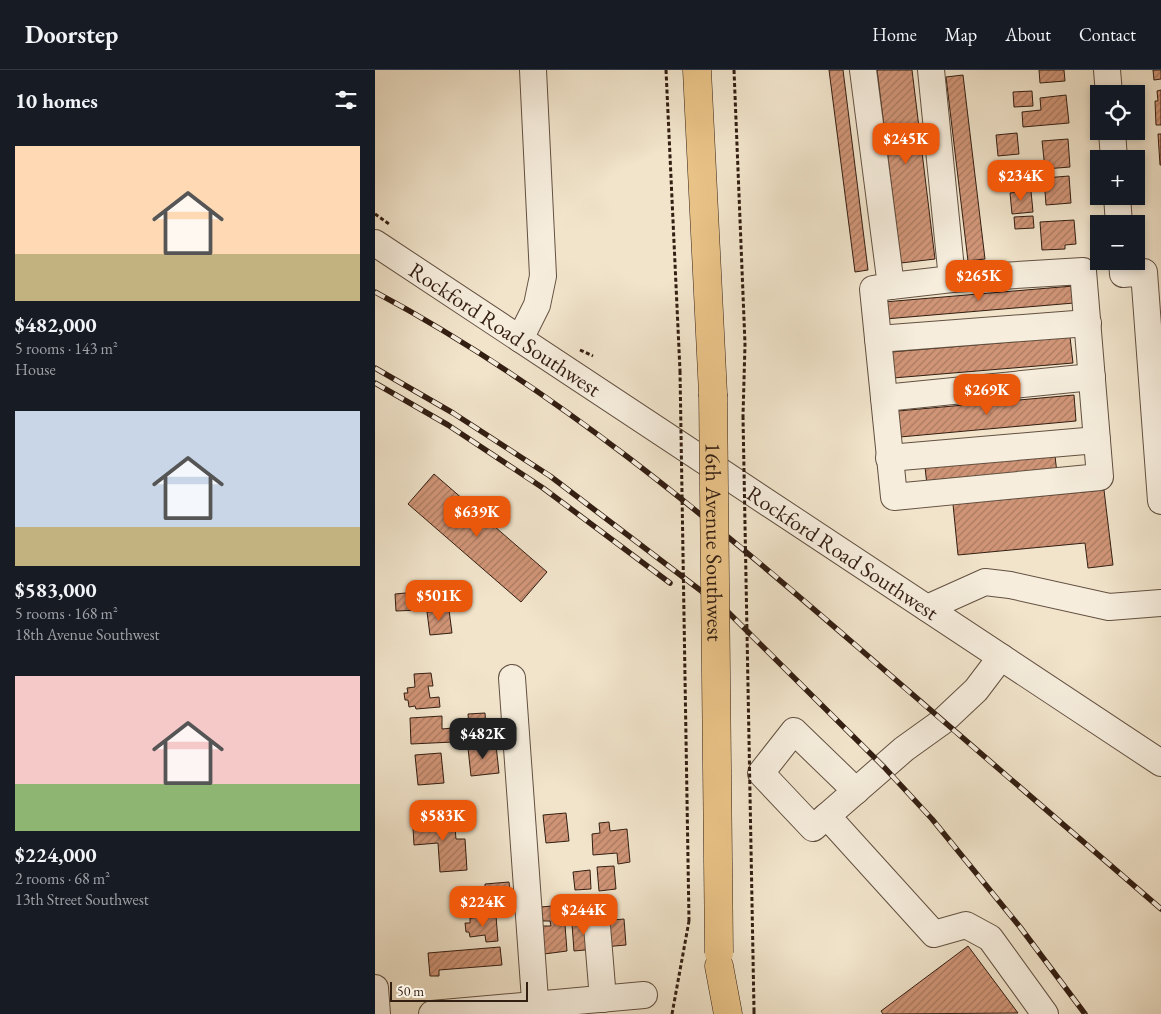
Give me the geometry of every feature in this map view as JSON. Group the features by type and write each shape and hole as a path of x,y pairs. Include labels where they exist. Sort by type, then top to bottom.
{"main road":[{"name":"16th Avenue Southwest","path":"697,70 713,394 719,960 714,1014"},
{"path":"719,960 746,1013"}],"street":[{"path":"520,339 537,305 543,276 533,70"},
{"path":"863,70 891,286"},
{"path":"931,70 952,279"},
{"path":"1107,70 1108,85"},
{"name":"Rockford Road Southwest","path":"375,243 1161,763"},
{"path":"1142,270 1161,501"},
{"path":"1083,271 1101,477 893,498 873,289 952,279 1083,271"},
{"path":"877,339 1088,323"},
{"path":"884,398 1092,377"},
{"path":"889,458 1097,440"},
{"path":"927,608 985,582 1010,585 1109,606 1161,603"},
{"path":"856,791 794,731 761,773 813,828 856,791 904,749 943,721 976,690 1001,657"},
{"path":"512,678 536,1009"},
{"path":"827,816 934,934 966,925 990,938 1045,1014"},
{"path":"596,914 603,999"},
{"path":"375,988 377,1014"},
{"path":"432,1014 536,1009 645,995"}],"path":[{"path":"666,70 680,371 689,921 672,1014"},
{"path":"734,70 745,344 743,416 746,1013"}],"building":[{"path":"829,70 843,70 868,270 855,272"},
{"path":"877,70 912,70 935,259 901,263"},
{"path":"1039,70 1064,70 1065,81 1040,83"},
{"path":"1153,70 1161,70 1161,79 1154,80"},
{"path":"963,75 985,259 968,261 946,77"},
{"path":"1161,90 1161,125 1156,125 1155,101 1158,101 1157,91"},
{"path":"1032,91 1033,106 1014,107 1013,92"},
{"path":"1066,95 1069,123 1023,127 1022,112 1041,110 1040,98"},
{"path":"1017,133 1019,154 998,156 996,135"},
{"path":"1158,134 1161,134 1161,165 1160,165"},
{"path":"1068,139 1070,167 1045,169 1042,141"},
{"path":"1069,176 1071,203 1046,205 1044,178"},
{"path":"1031,191 1033,212 1012,214 1010,193"},
{"path":"1033,216 1034,228 1015,229 1014,217"},
{"path":"1074,220 1076,244 1065,245 1065,249 1042,250 1040,222"},
{"path":"1073,286 1074,303 885,319 884,302"},
{"path":"1070,337 1073,363 893,378 891,352"},
{"path":"1074,395 1076,421 900,437 898,411"},
{"path":"1055,456 1057,473 927,485 925,467"},
{"path":"434,474 547,572 521,602 408,504"},
{"path":"1104,490 1113,565 1088,568 1085,543 958,555 953,504"},
{"path":"422,587 424,605 419,605 420,610 396,611 395,594 416,592 416,588"},
{"path":"449,610 452,633 430,635 427,612"},
{"path":"431,673 433,686 428,686 430,698 439,697 440,707 416,709 415,706 409,707 404,693 408,693 407,688 415,687 414,674"},
{"path":"485,713 487,739 470,740 468,714"},
{"path":"442,716 442,729 453,728 453,742 411,744 410,718"},
{"path":"496,745 499,773 471,776 468,748"},
{"path":"441,753 444,783 418,785 415,755"},
{"path":"566,813 569,841 546,843 543,815"},
{"path":"454,817 456,839 465,839 467,870 440,872 438,843 414,845 413,828 420,828 419,819"},
{"path":"609,822 610,831 627,829 630,862 618,864 617,853 593,855 592,834 600,833 599,823"},
{"path":"614,866 616,889 599,891 597,867"},
{"path":"590,870 591,889 575,890 573,872"},
{"path":"509,882 511,903 486,905 485,884"},
{"path":"563,905 565,920 561,920 562,925 565,925 567,951 544,954 541,926 551,926 550,921 543,921 541,907"},
{"path":"496,916 498,941 486,942 485,935 470,937 469,932 466,932 465,923 470,923 470,918"},
{"path":"624,919 626,945 604,947 602,921"},
{"path":"594,922 596,949 574,951 572,924"},
{"path":"968,946 1018,1013 883,1014 881,1011"},
{"path":"500,947 502,965 439,970 439,976 430,976 428,953"}],"railway":[{"path":"375,292 441,329 505,369 628,457 746,551 1161,909"},
{"path":"375,368 453,413 550,476 725,609 884,767 932,819 1020,927 1085,1014"},
{"path":"375,383 448,425 543,488 670,583"}]}
